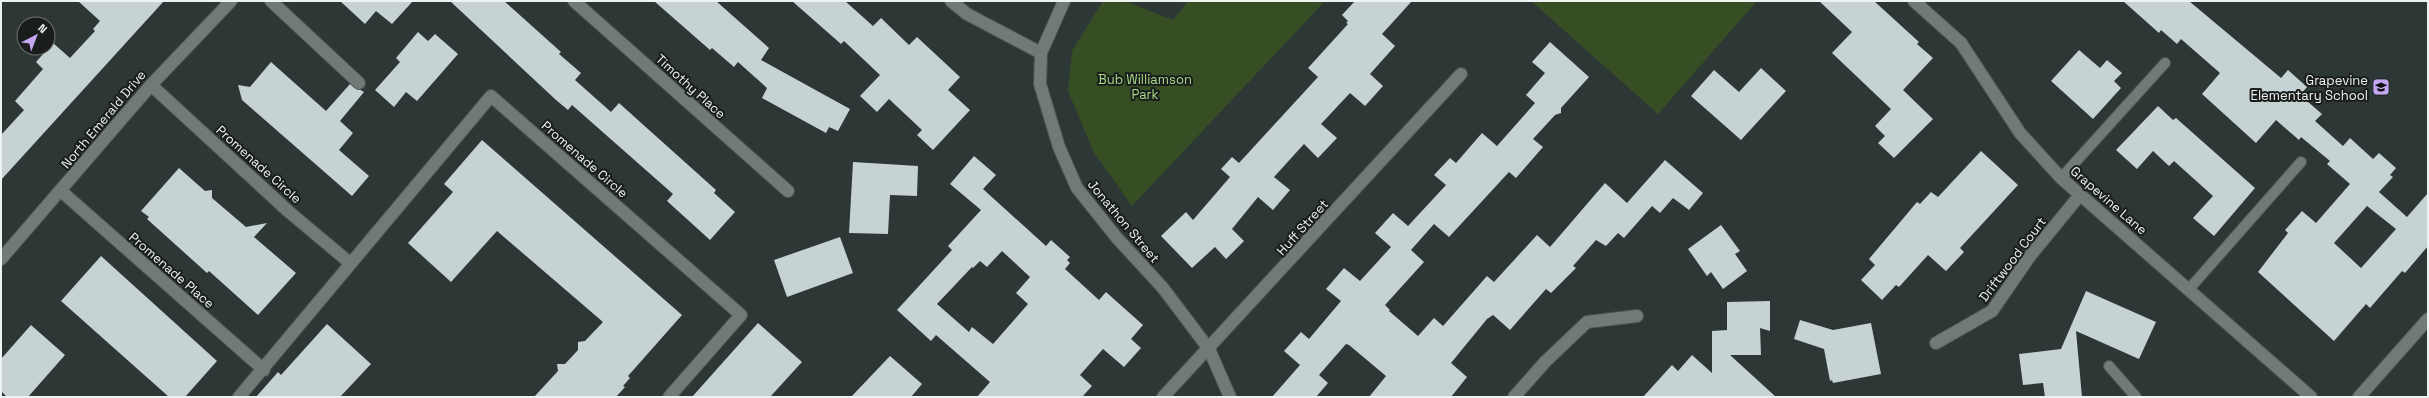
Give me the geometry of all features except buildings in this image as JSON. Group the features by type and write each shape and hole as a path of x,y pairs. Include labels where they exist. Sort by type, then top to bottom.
{"street":[{"name":"North Emerald Drive","path":"1,259 61,191 150,85 231,1"},
{"path":"271,1 359,83"},
{"name":"Timothy Place","path":"574,1 788,192"},
{"path":"952,1 967,14 1041,53 1064,1"},
{"name":"Grapevine Lane","path":"1914,1 1961,44 2020,133 2061,178 2190,288 2311,397"},
{"name":"Jonathon Street","path":"1041,53 1040,84 1059,147 1077,188 1117,238 1163,288 1209,349 1230,397"},
{"name":"Huff Street","path":"1163,397 1209,349 1461,74"},
{"name":"Promenade Circle","path":"150,85 288,211 350,263"},
{"name":"Promenade Circle","path":"239,397 264,370 350,263 491,96 742,315 669,397"},
{"name":"Promenade Place","path":"61,191 264,370"},
{"name":"Driftwood Court","path":"1936,343 1992,311 2030,256 2080,195"},
{"path":"1514,397 1545,362 1587,322 1637,316"},
{"path":"2359,397 2428,319"}],"lane":[{"path":"2061,178 2165,63"},
{"path":"2190,288 2301,162"},
{"path":"2109,366 2136,397"}],"green space":[{"name":"Bub Williamson Park","path":"1103,1 1125,1 1173,20 1188,1 1325,1 1132,206 1093,151 1068,91 1072,51"},
{"path":"1531,1 1757,1 1658,114"}],"place":[{"name":"Grapevine Elementary School","path":"2381,87"}]}
